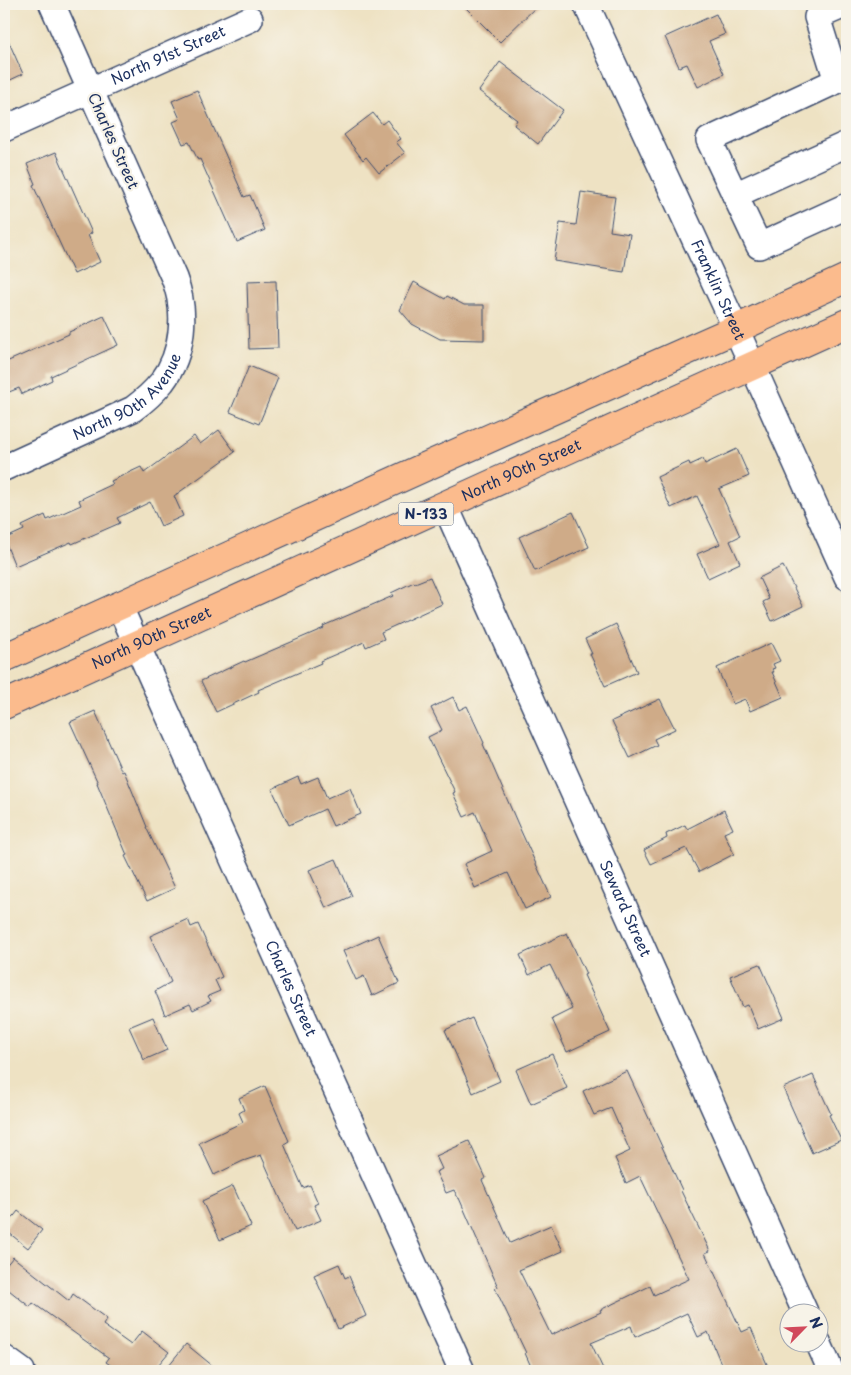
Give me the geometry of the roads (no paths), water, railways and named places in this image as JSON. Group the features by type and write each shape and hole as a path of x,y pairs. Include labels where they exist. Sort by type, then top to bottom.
{"main road":[{"name":"N-133","path":"4,658 847,278"},
{"name":"North 90th Street","path":"4,705 847,323"}],"street":[{"name":"Charles Street","path":"52,4 174,278"},
{"name":"Franklin Street","path":"586,4 753,366 847,578"},
{"path":"847,4 818,17 842,78 709,140 759,246 847,206"},
{"name":"North 91st Street","path":"4,129 250,19"},
{"path":"735,195 847,144"},
{"name":"North 90th Avenue","path":"4,468 133,409 149,396 163,380 175,359 182,331 182,311 174,278"},
{"name":"Seward Street","path":"445,505 801,1302"},
{"name":"Charles Street","path":"119,605 462,1371"},
{"path":"823,1352 832,1371"},
{"path":"4,1358 22,1371"}]}
